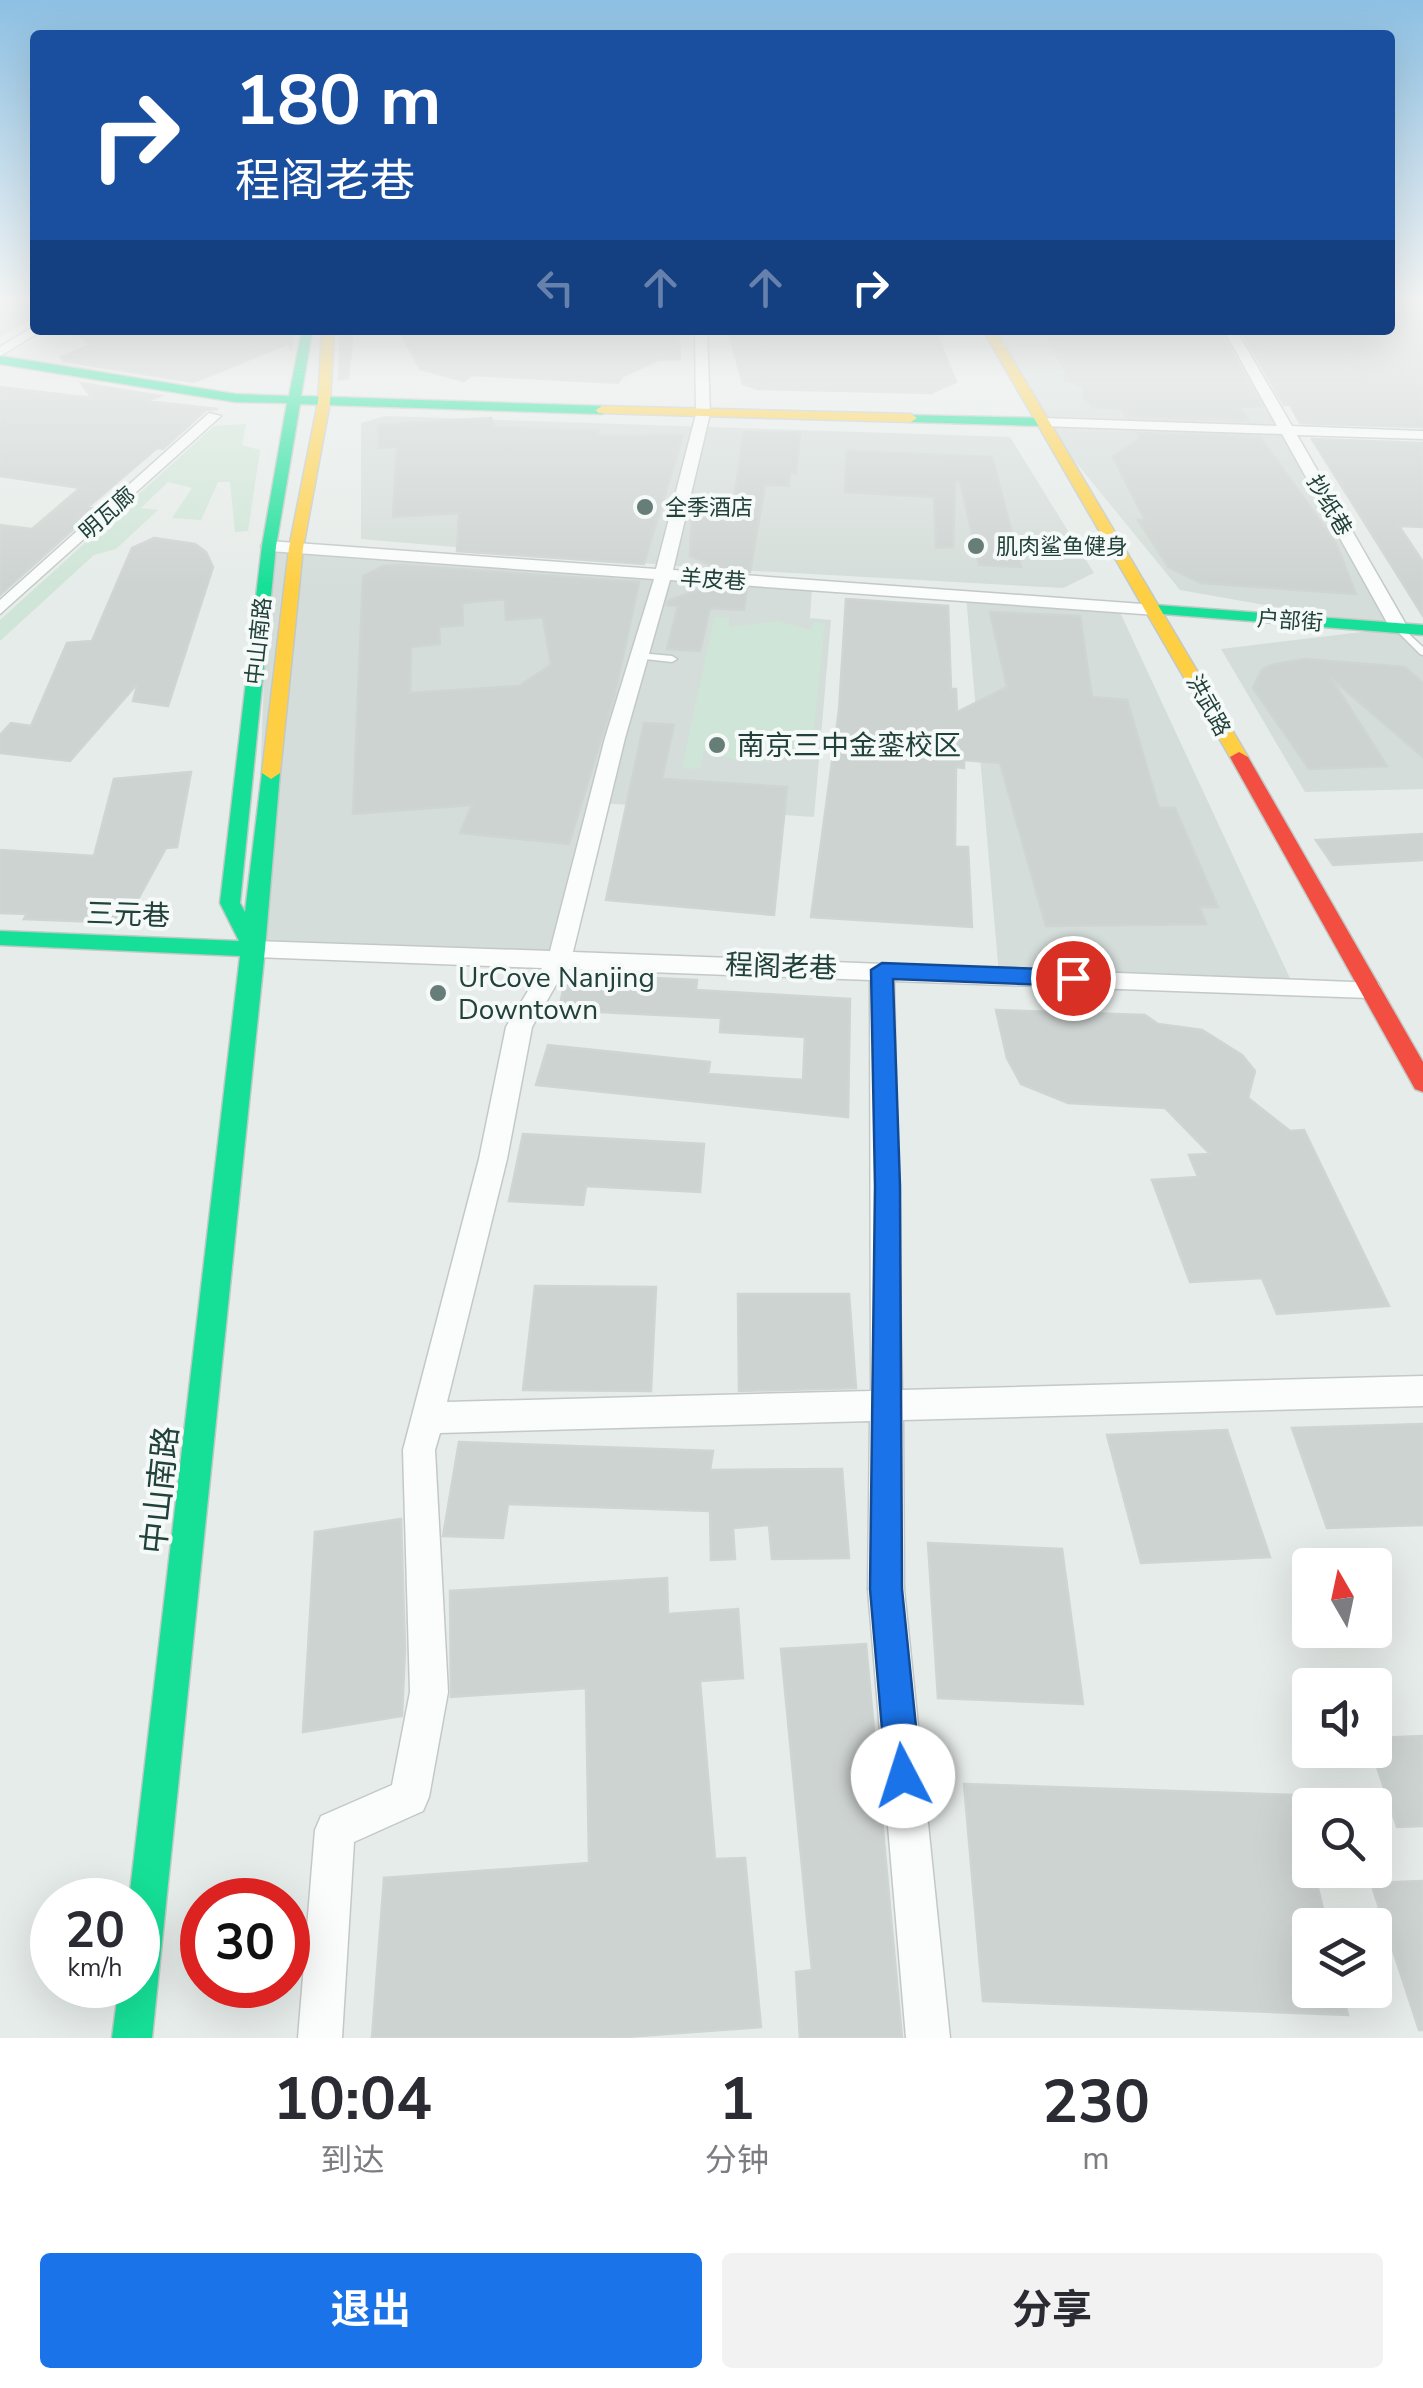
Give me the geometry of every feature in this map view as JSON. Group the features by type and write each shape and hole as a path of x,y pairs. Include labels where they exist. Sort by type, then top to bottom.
{"main road":[{"path":"229,397 1044,422"},
{"name":"中山南路","path":"254,949 230,902 269,546 297,397"},
{"path":"296,548 324,397"},
{"name":"洪武路","path":"1029,397 1156,610 1423,1083"},
{"name":"户部街","path":"1156,610 1411,629"},
{"name":"三元巷","path":"0,938 254,949"}],"street":[{"path":"320,2038 334,1830 409,1797 429,1692 419,1450 493,1159 520,1027 560,958 663,576 703,414 703,397"},
{"name":"抄纸巷","path":"1269,397 1411,629"},
{"name":"明瓦廊","path":"0,609 214,416"},
{"path":"1044,422 1423,435"},
{"name":"羊皮巷","path":"269,546 1156,610"},
{"name":"程阁老巷","path":"254,949 1369,989"},
{"path":"882,970 886,1589 928,2038"},
{"path":"427,1418 1423,1391"}],"lane":[{"path":"132,2038 296,548 318,397"},
{"path":"1411,629 1423,652"},
{"path":"639,656 672,659"}],"shaded area":[{"path":"1028,397 1268,397 1399,628 1423,655 1423,789 1305,792 1221,649 1395,628 1180,590 1043,422"},
{"path":"385,416 1010,437 1094,573 1063,588 701,568 361,539 361,423"},
{"path":"269,546 812,586 810,618 831,620 814,817 599,803 560,957 254,949"},
{"path":"966,596 1118,608 1294,987 999,975"}],"green space":[{"path":"246,424 242,445 260,450 248,531 235,532 230,482 218,482 201,520 172,518 192,488 168,482 141,508 158,510 116,549 94,555 0,641 0,620 214,426"},
{"path":"714,617 729,618 729,627 778,621 811,630 814,622 825,623 813,739 802,750 776,761 747,762 704,750 700,769 682,768"}],"building":[{"path":"0,397 157,397 147,401 218,409 206,410 163,449 157,448 88,507 97,508 0,595 0,525 32,529 80,488 0,476"},
{"path":"1257,397 1262,406 1239,407 1249,421 1126,417 1121,409 1093,407 1084,398"},
{"path":"1279,397 1423,397 1423,427 1300,423 1290,405 1284,405"},
{"path":"491,418 495,427 598,431 596,436 683,435 644,564 457,551 459,513 393,517 397,447 379,448 378,425"},
{"path":"744,432 800,433 796,473 790,473 789,486 765,485 750,572 721,570 690,556 692,505 733,508"},
{"path":"1137,433 1260,437 1336,543 1356,594 1201,583 1168,567 1138,520 1145,520 1113,457 1140,438"},
{"path":"1312,439 1423,443 1423,527 1399,526 1423,562 1423,616"},
{"path":"847,451 992,457 1021,567 979,565 960,481 955,481 953,547 936,548 934,497 845,492"},
{"path":"154,538 195,544 206,552 213,567 168,706 133,701 138,683 70,761 0,753 0,735 11,723 31,726 67,643 92,641 132,548"},
{"path":"383,566 639,582 615,694 569,844 460,833 472,805 353,814 363,576","holes":["505,599 506,620 543,617 551,665 519,686 410,693 411,647 440,644 439,627 463,625 462,603"]},
{"path":"708,586 747,589 744,610 710,608 700,651 667,649 678,606 667,605 668,601"},
{"path":"846,599 948,606 951,689 956,689 957,712 1007,687 990,612 1080,616 1092,697 1127,700 1159,808 1175,808 1218,907 1200,907 1206,924 1046,926 1000,763 964,760 964,768 956,767 955,847 968,847 972,927 811,917 839,710"},
{"path":"1304,659 1405,667 1423,683 1423,757 1331,678 1387,766 1309,769 1253,688 1262,670"},
{"path":"644,723 674,725 662,779 787,787 774,915 606,900"},
{"path":"191,772 177,847 166,848 125,923 24,919 27,914 0,913 0,850 94,856 114,779"},
{"path":"1423,834 1423,860 1333,865 1316,840"},
{"path":"566,974 697,980 696,990 850,999 848,1117 536,1085 548,1045 710,1062 708,1074 803,1080 805,1037 720,1032 721,1018 559,1010"},
{"path":"996,1010 1145,1015 1158,1024 1202,1030 1242,1055 1255,1071 1248,1098 1290,1131 1304,1130 1389,1306 1277,1314 1262,1278 1190,1282 1152,1180 1198,1177 1189,1155 1210,1154 1165,1108 1068,1103 1021,1084 1007,1058"},
{"path":"523,1134 704,1144 700,1192 586,1186 583,1205 509,1201"},
{"path":"535,1286 656,1287 651,1391 523,1390"},
{"path":"738,1294 849,1294 856,1388 739,1391"},
{"path":"1423,1424 1423,1525 1327,1528 1292,1428"},
{"path":"1227,1430 1270,1557 1141,1563 1107,1435"},
{"path":"459,1442 713,1451 710,1470 842,1469 849,1558 772,1559 769,1525 733,1528 735,1559 711,1560 710,1511 508,1504 503,1538 443,1536"},
{"path":"401,1519 405,1649 402,1716 303,1732 315,1532"},
{"path":"928,1543 1062,1549 1083,1704 938,1698"},
{"path":"667,1578 668,1614 738,1609 743,1678 700,1681 715,1859 745,1858 761,2027 612,2038 372,2038 384,1878 589,1863 586,1688 451,1697 450,1591"},
{"path":"866,1644 902,2038 800,2038 796,1972 812,1970 781,1649"},
{"path":"1423,1736 1423,1826 1397,1827 1392,1812 1392,1788 1384,1788 1377,1768 1392,1768 1392,1737"},
{"path":"964,1784 1292,1795 1292,1888 1318,1888 1323,1908 1292,1908 1292,2008 1346,2008 1348,2015 983,2001"},
{"path":"1423,1881 1423,2030 1419,2030 1392,1947 1392,1908 1379,1908 1373,1888 1392,1888 1392,1882"}],"traffic: fast":[{"path":"229,397 602,410"},
{"path":"254,949 230,903 269,546 295,397"},
{"path":"911,418 1043,422"},
{"path":"1156,610 1423,630"},
{"path":"132,2038 271,773"},
{"path":"0,938 254,949"}],"traffic: slow":[{"path":"271,773 296,548 324,397"},
{"path":"1028,397 1239,757"},
{"path":"602,410 911,418"}],"traffic: jam":[{"path":"1239,757 1423,1083"}],"place":[{"name":"全季酒店","path":"645,507"},
{"name":"肌肉鲨鱼健身","path":"976,546"},
{"name":"南京三中金銮校区","path":"717,745"},
{"name":"UrCove Nanjing Downtown","path":"438,993"}],"route":[{"path":"903,1776 886,1589 887,1186 882,970 1073,978"}]}
